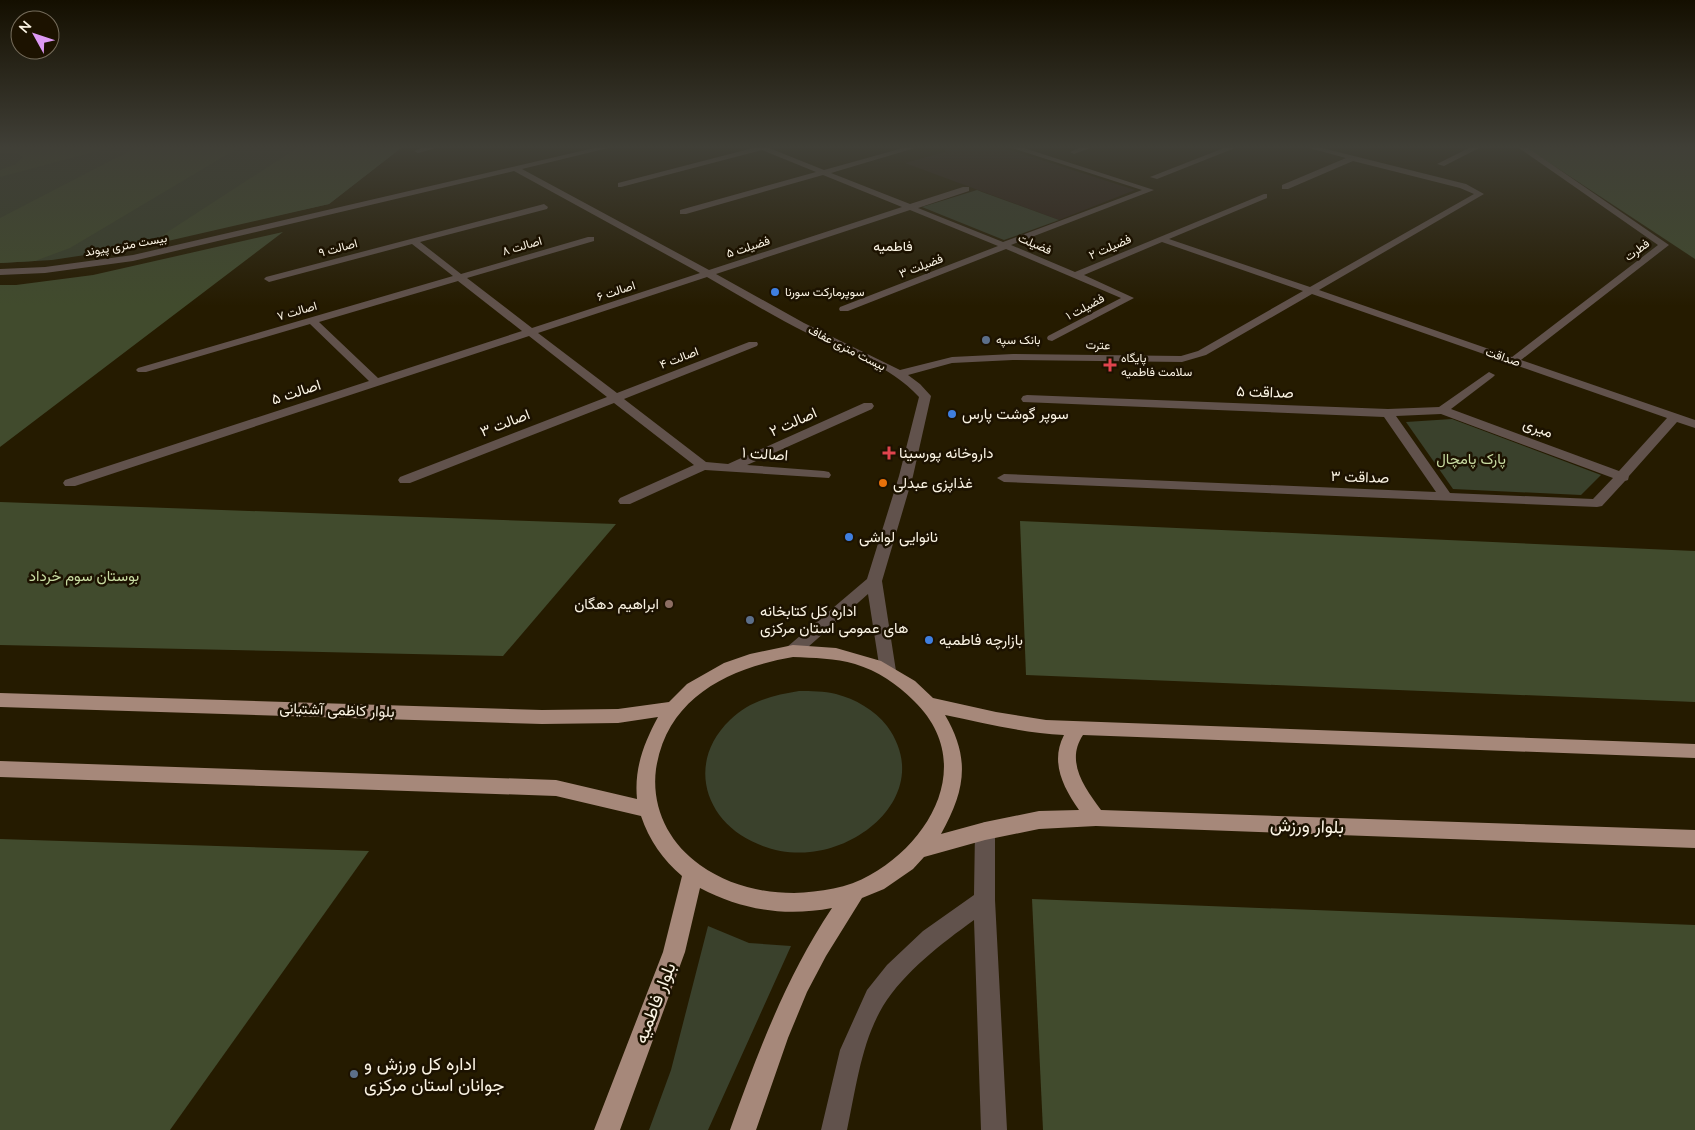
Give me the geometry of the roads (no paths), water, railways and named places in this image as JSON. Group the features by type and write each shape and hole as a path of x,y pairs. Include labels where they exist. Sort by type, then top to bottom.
{"main road":[{"path":"793,651 843,654 866,660 888,670 910,685 928,704 945,732 950,748 953,772 950,798 939,824 923,848 896,871 854,893 821,901 786,904 752,899 721,889 693,873 673,854 658,833 648,810 645,783 648,756 658,730 674,708 693,689 715,674 739,662 793,651"},
{"name":"بلوار کاظمی آشتیانی","path":"0,700 542,717 618,716 674,708"},
{"path":"928,704 1025,724 1078,728 1695,751"},
{"path":"1078,728 1068,744 1066,770 1077,791 1096,818"},
{"path":"0,769 556,788 609,799 648,810"},
{"name":"بلوار ورزش","path":"923,848 985,831 1039,820 1096,818 1695,839"},
{"name":"بلوار فاطمیه","path":"607,1130 674,952 693,873"},
{"path":"743,1130 773,1044 800,983 825,936 854,893"}],"street":[{"name":"بیست متری پیوند","path":"0,272 45,270 133,258 379,201"},
{"name":"بیست متری عفاف","path":"575,201 802,326 899,374 914,384 925,396 906,476 874,581 888,670"},
{"path":"683,212 723,201"},
{"name":"فضیلت","path":"895,201 1129,298"},
{"name":"فضیلت ۵","path":"708,273 929,201"},
{"name":"فضیلت ۳","path":"844,309 1122,201"},
{"name":"فضیلت ۲","path":"1076,275 1253,201"},
{"name":"عترت","path":"899,374 952,360 987,358 1182,359 1202,353 1468,201"},
{"name":"فطرت","path":"1513,361 1664,245 1600,201"},
{"name":"اصالت ۹","path":"269,279 544,206"},
{"name":"اصالت ۸","path":"459,276 591,240"},
{"path":"1161,240 1312,291"},
{"path":"413,241 703,466 625,501"},
{"name":"اصالت ۶","path":"532,332 708,273"},
{"name":"اصالت ۷","path":"142,370 459,276"},
{"name":"صداقت","path":"1312,291 1695,424"},
{"name":"فضیلت ۱","path":"1052,338 1129,298"},
{"path":"311,320 377,383"},
{"name":"اصالت ۵","path":"70,483 532,332"},
{"name":"اصالت ۴","path":"616,397 753,344"},
{"path":"1442,410 1490,375"},
{"name":"اصالت ۳","path":"405,480 616,397"},
{"name":"صداقت ۵","path":"1027,399 1388,413 1442,410"},
{"name":"اصالت ۲","path":"731,468 868,406"},
{"name":"میری","path":"1442,410 1623,477"},
{"path":"1388,413 1446,497"},
{"name":"صداقت ۳","path":"1004,478 1598,503 1675,417"},
{"name":"اصالت ۱","path":"703,466 824,474"},
{"path":"793,651 874,581"},
{"path":"985,831 984,900 994,1130"},
{"path":"834,1130 852,1050 875,998 896,973 931,938 984,900"}],"place":[{"name":"سوپرمارکت سورنا","path":"775,292"},
{"name":"بانک سپه","path":"986,340"},
{"name":"پایگاه سلامت فاطمیه","path":"1110,365"},
{"name":"سوپر گوشت پارس","path":"952,414"},
{"name":"داروخانه پورسینا","path":"889,453"},
{"name":"غذاپزی عبدلی","path":"883,483"},
{"name":"نانوایی لواشی","path":"849,537"},
{"name":"ابراهیم دهگان","path":"669,604"},
{"name":"اداره کل کتابخانه های عمومی استان مرکزی","path":"750,620"},
{"name":"بازارچه فاطمیه","path":"929,640"},
{"name":"اداره کل ورزش و جوانان استان مرکزی","path":"354,1074"}],"district":[{"name":"فاطمیه","path":"893,246"}],"park label":[{"name":"پارک پامچال","path":"1471,459"},
{"name":"بوستان سوم خرداد","path":"84,576"}]}
